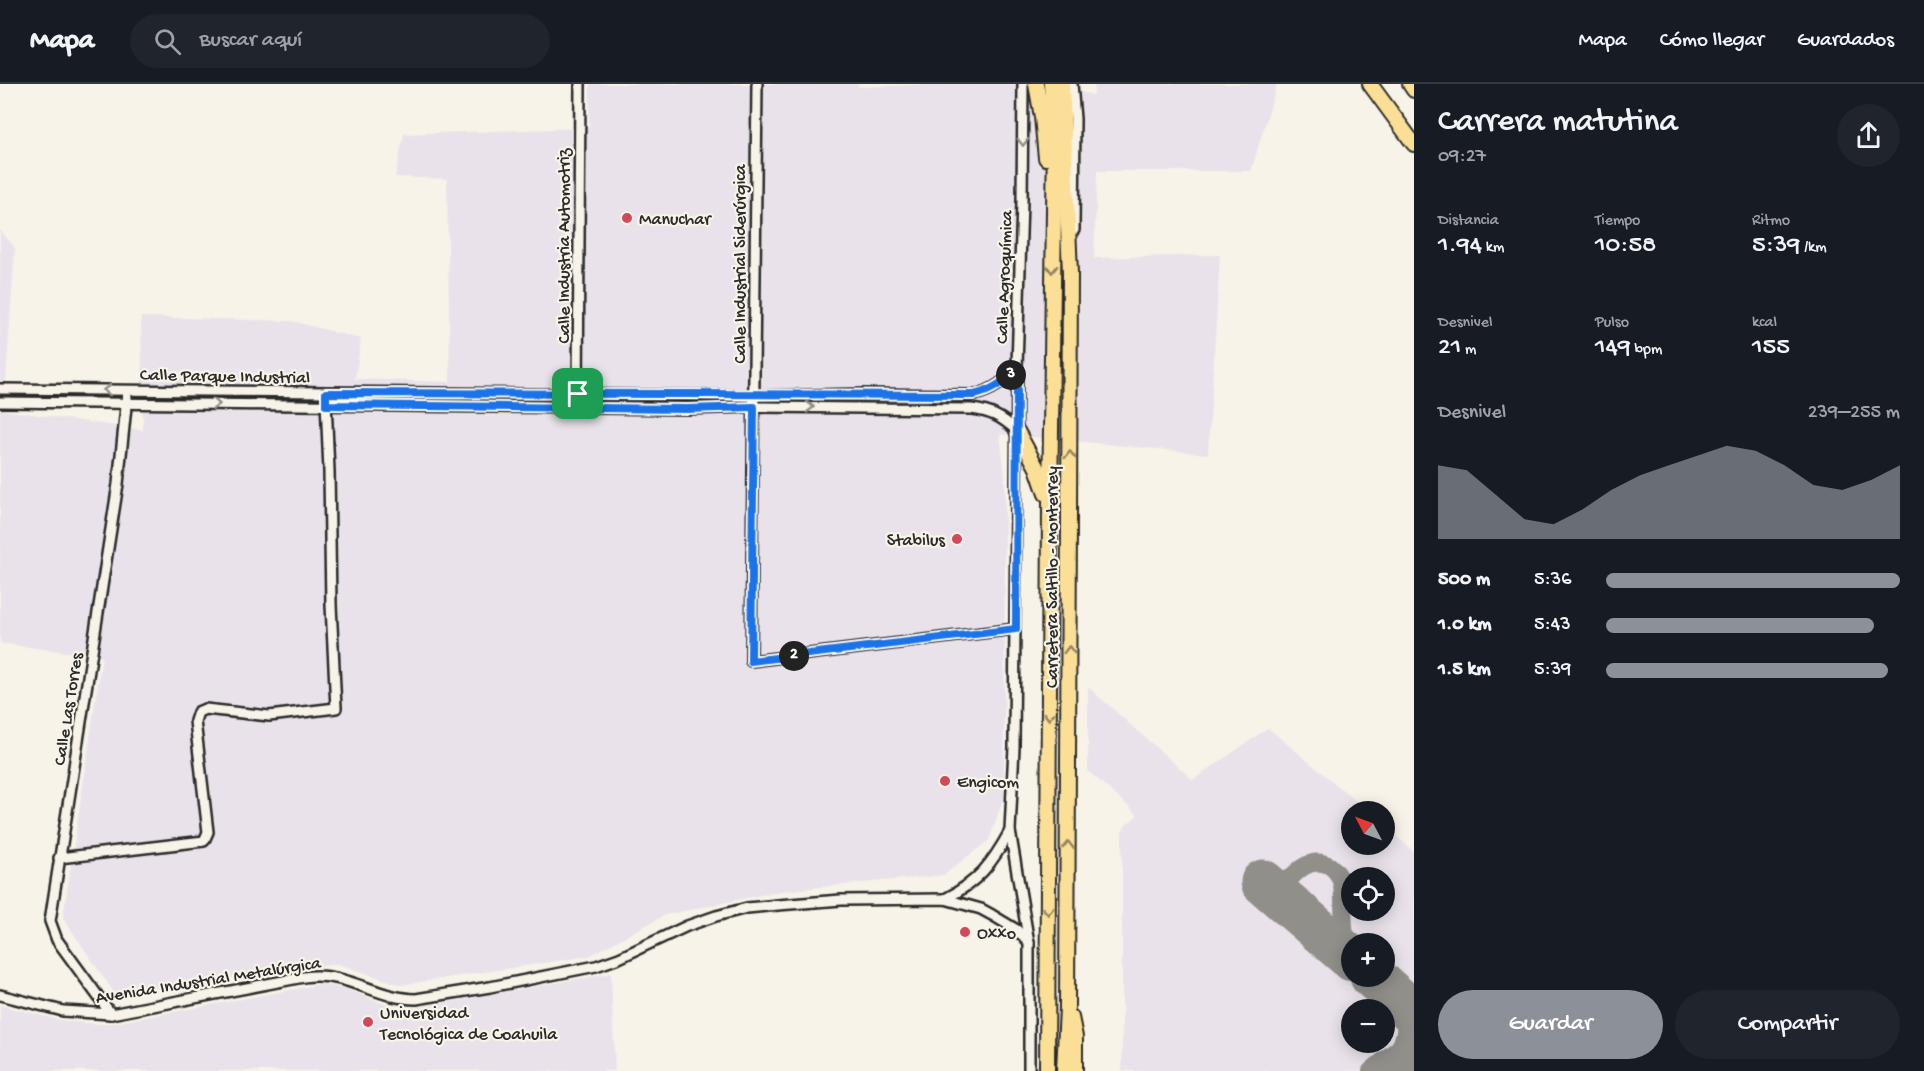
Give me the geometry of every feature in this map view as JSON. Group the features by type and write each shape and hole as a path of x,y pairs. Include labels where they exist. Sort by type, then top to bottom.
{"highway":[{"path":"1036,84 1045,144 1046,192 1053,210"},
{"name":"Carretera Saltillo - Monterrey","path":"1047,1071 1054,138 1051,84"},
{"name":"Carretera Saltillo - Monterrey","path":"1062,84 1070,273 1067,1007 1064,1071"},
{"path":"1370,84 1414,144"},
{"path":"1410,84 1414,90"},
{"path":"1017,431 1032,458 1050,503"},
{"path":"1017,459 1032,458"},
{"path":"1067,1007 1074,1027 1076,1071"}],"street":[{"name":"Calle Industria Automotriz","path":"578,407 580,84"},
{"name":"Calle Industrial Siderúrgica","path":"757,84 751,661 1016,629"},
{"name":"Calle Agroquímica","path":"1023,84 1017,367 1014,747 1010,831 1029,942 1029,1071"},
{"path":"1070,273 1074,260 1075,119 1072,84"},
{"name":"Calle Parque Industrial","path":"0,389 754,396 960,395 983,393 1002,383 1017,367"},
{"name":"Calle Las Torres","path":"111,1014 57,940 51,928 50,913 118,484 127,391"},
{"path":"59,858 204,841 208,832 195,717 201,710 268,716 336,708 326,393"},
{"path":"864,394 864,407"},
{"path":"912,408 913,395"},
{"path":"959,408 960,395"},
{"name":"Calle Parque Industrial","path":"0,402 687,409 959,408 987,411 1006,420 1017,431"},
{"path":"945,899 960,891 989,866 1010,831"},
{"name":"Avenida Industrial Metalúrgica","path":"0,995 63,1011 111,1014 315,975 339,978 404,999 416,999 596,966 619,958 687,926 747,908 837,900 945,899 981,909 1017,930 1029,942"}],"shaded area":[{"path":"590,84 858,84 859,87 1046,84 1094,95 1094,84 1277,84 1251,171 1097,171 1094,258 1220,255 1208,454 1000,434 1005,476 1004,796 989,840 944,875 781,891 665,915 589,956 401,985 338,964 115,994 63,918 102,657 0,643 0,230 15,248 4,410 143,430 141,317 292,321 361,339 355,379 450,382 447,179 395,177 404,134 589,128"},
{"path":"1088,687 1193,780 1268,728 1356,801 1341,801 1341,855 1395,855 1395,835 1414,852 1414,1071 1122,1071 1122,832 1126,825 1138,815 1088,771"},
{"name":"Universidad Tecnológica de Coahuila","path":"611,973 615,1071 0,1071 0,1005 59,1020 98,1024 322,984 346,989 395,1008 410,1009"}],"taxiway":[{"path":"1276,894 1293,875 1306,865 1322,863 1330,866 1338,874 1342,885 1344,933"},
{"path":"1386,989 1404,1015 1404,1039 1400,1047"},
{"path":"1371,1071 1409,1040"},
{"path":"1375,1071 1393,1067 1411,1071"}],"runway":[{"path":"1263,882 1341,949"},
{"path":"1384,987 1414,1013"}],"place":[{"name":"Manuchar","path":"627,218"},
{"name":"Stabilus","path":"957,539"},
{"name":"Engicom","path":"945,781"},
{"name":"Oxxo","path":"965,932"},
{"name":"Universidad Tecnológica de Coahuila","path":"368,1022"}],"route":[{"path":"1017,367 1016,629 751,661 754,407 687,409 326,405 326,393 578,394 974,395 1002,383 1017,367"}]}
